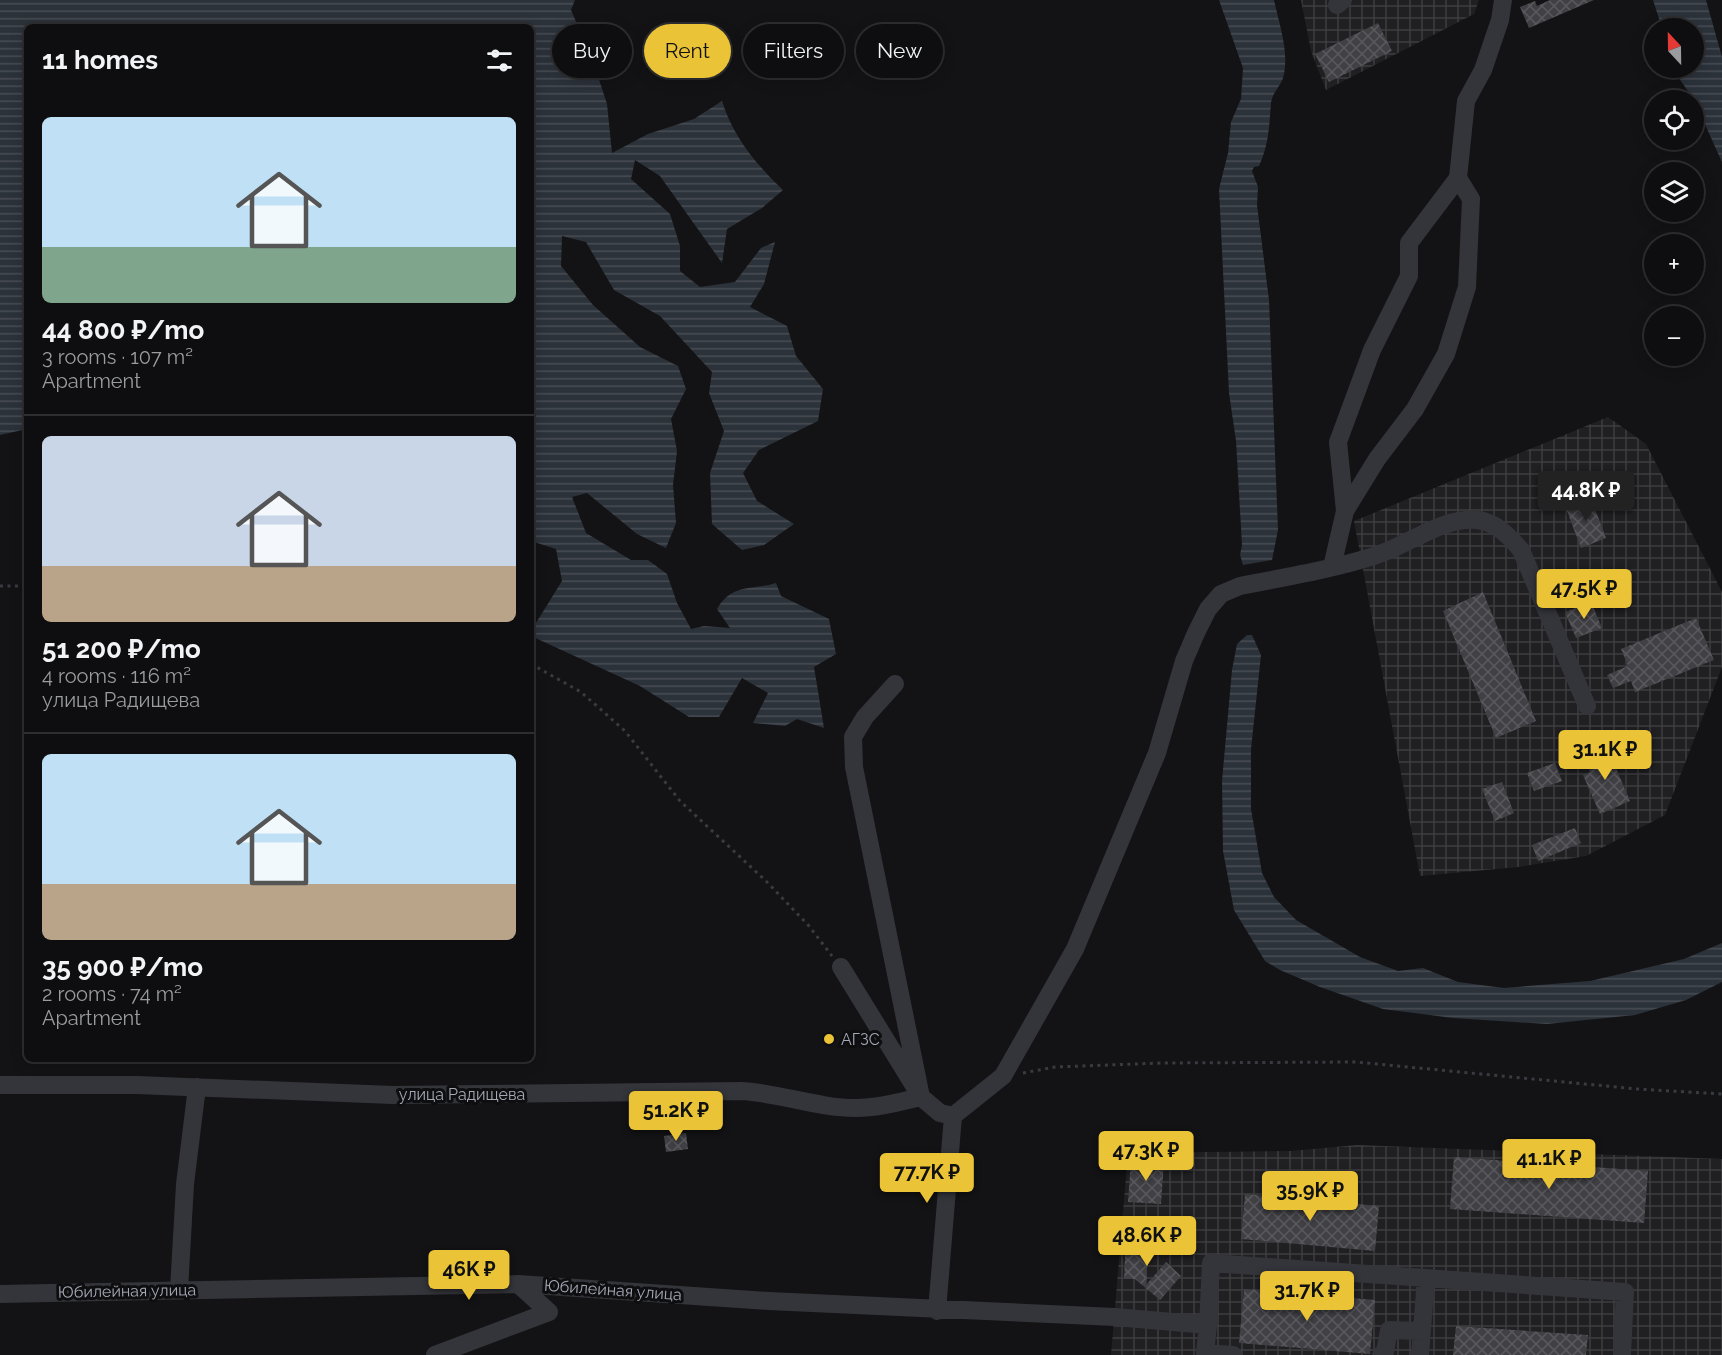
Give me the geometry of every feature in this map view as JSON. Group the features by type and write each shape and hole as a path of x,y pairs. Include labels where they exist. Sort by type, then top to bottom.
{"street":[{"path":"1345,511 1338,442 1372,350 1409,276 1408,243 1458,178 1466,101 1483,70 1500,20 1503,0"},
{"path":"1332,567 1345,511 1377,459 1415,409 1446,354 1467,287 1471,199 1458,178"},
{"path":"938,1311 953,1116 1003,1076 1075,949 1157,753 1184,661 1208,609 1221,594 1240,586 1376,556 1450,523 1477,520 1505,532 1521,550 1587,706"},
{"path":"895,684 865,717 853,737 854,767 921,1097"},
{"path":"841,967 921,1097 940,1113 953,1116"},
{"name":"улица Радищева","path":"0,1085 197,1088 393,1095 741,1091 854,1108 882,1106 921,1097"},
{"path":"179,1290 185,1184 197,1088"},
{"path":"1233,1355 1205,1353 1211,1263 1625,1292 1622,1355"},
{"path":"1420,1355 1426,1278"},
{"path":"435,1355 549,1312 518,1284"},
{"name":"Юбилейная улица","path":"0,1294 518,1284 938,1311 1115,1317 1208,1325"},
{"path":"1382,1355 1389,1330 1422,1331"}],"path":[{"path":"0,586 24,586"},
{"path":"534,666 581,692 625,731 680,801 767,882 809,926 841,967"},
{"path":"1003,1076 1055,1067 1356,1062 1637,1089 1722,1094"}],"shaded area":[{"path":"0,0 575,0 571,10 577,24 552,24 552,78 599,78 607,104 612,153 648,134 694,119 722,101 732,126 746,149 783,190 762,208 727,229 722,263 660,176 635,160 631,179 670,214 680,246 680,271 700,287 735,282 761,248 775,242 764,284 750,307 787,326 796,356 823,389 818,421 759,450 743,473 757,501 794,524 764,545 742,550 712,524 710,473 724,431 709,393 712,372 660,316 614,290 586,242 562,236 561,266 593,305 640,347 678,366 686,389 671,419 677,451 673,485 676,523 666,548 637,534 587,493 572,497 586,533 631,560 648,560 667,574 677,603 691,629 704,626 730,628 717,609 729,595 743,589 776,583 781,596 829,619 836,654 814,667 824,728 797,719 785,726 753,723 768,693 742,678 719,717 689,717 640,686 534,637 534,626 562,581 556,549 534,542 534,24 24,24 24,430 0,435"},
{"path":"1219,0 1274,0 1285,59 1283,78 1272,99 1265,150 1259,166 1254,167 1252,171 1258,187 1257,205 1269,300 1278,530 1272,560 1243,565 1240,555 1242,545 1236,441 1229,393 1219,189 1228,153 1231,122 1241,99 1243,68"},
{"path":"1301,0 1479,0 1474,14 1326,90 1311,51"},
{"path":"1653,0 1706,0 1722,57 1722,162 1704,122 1704,90 1687,90 1679,78 1704,78 1704,18 1659,18"},
{"path":"1608,417 1646,444 1722,592 1722,667 1665,815 1586,856 1518,867 1420,876 1354,521"},
{"path":"1247,635 1252,635 1261,655 1251,749 1251,809 1262,873 1274,897 1296,920 1360,957 1398,971 1423,968 1458,982 1504,988 1590,981 1684,959 1722,943 1722,982 1686,1000 1635,1015 1547,1024 1453,1018 1383,1009 1320,987 1265,961 1234,910 1223,851 1222,781 1232,670 1237,644"},
{"path":"1357,1145 1722,1159 1722,1355 1111,1355 1128,1153 1291,1151"}],"building":[{"path":"1550,0 1594,0 1529,28 1520,7 1535,1 1537,6"},
{"path":"1378,23 1392,51 1329,82 1315,54"},
{"path":"1590,496 1606,538 1581,548 1565,506"},
{"path":"1483,592 1536,721 1496,738 1443,611"},
{"path":"1591,602 1602,628 1576,638 1565,612"},
{"path":"1696,618 1714,660 1635,692 1631,681 1613,688 1607,675 1628,666 1621,649"},
{"path":"1606,745 1630,801 1600,814 1583,775 1591,772 1584,755"},
{"path":"1555,763 1562,781 1534,791 1527,773"},
{"path":"1502,782 1514,813 1495,821 1482,789"},
{"path":"1575,828 1581,843 1538,861 1532,845"},
{"path":"686,1133 688,1149 666,1152 664,1136"},
{"path":"1454,1157 1648,1171 1644,1223 1450,1209"},
{"path":"1131,1160 1164,1162 1161,1204 1128,1202"},
{"path":"1245,1194 1379,1206 1375,1251 1241,1239"},
{"path":"1126,1235 1149,1237 1146,1285 1166,1262 1181,1276 1160,1300 1135,1279 1124,1279"},
{"path":"1244,1289 1375,1300 1370,1354 1239,1343"},
{"path":"1456,1326 1588,1335 1586,1355 1453,1355"}],"place":[{"name":"АГЗС","path":"829,1039"}]}
